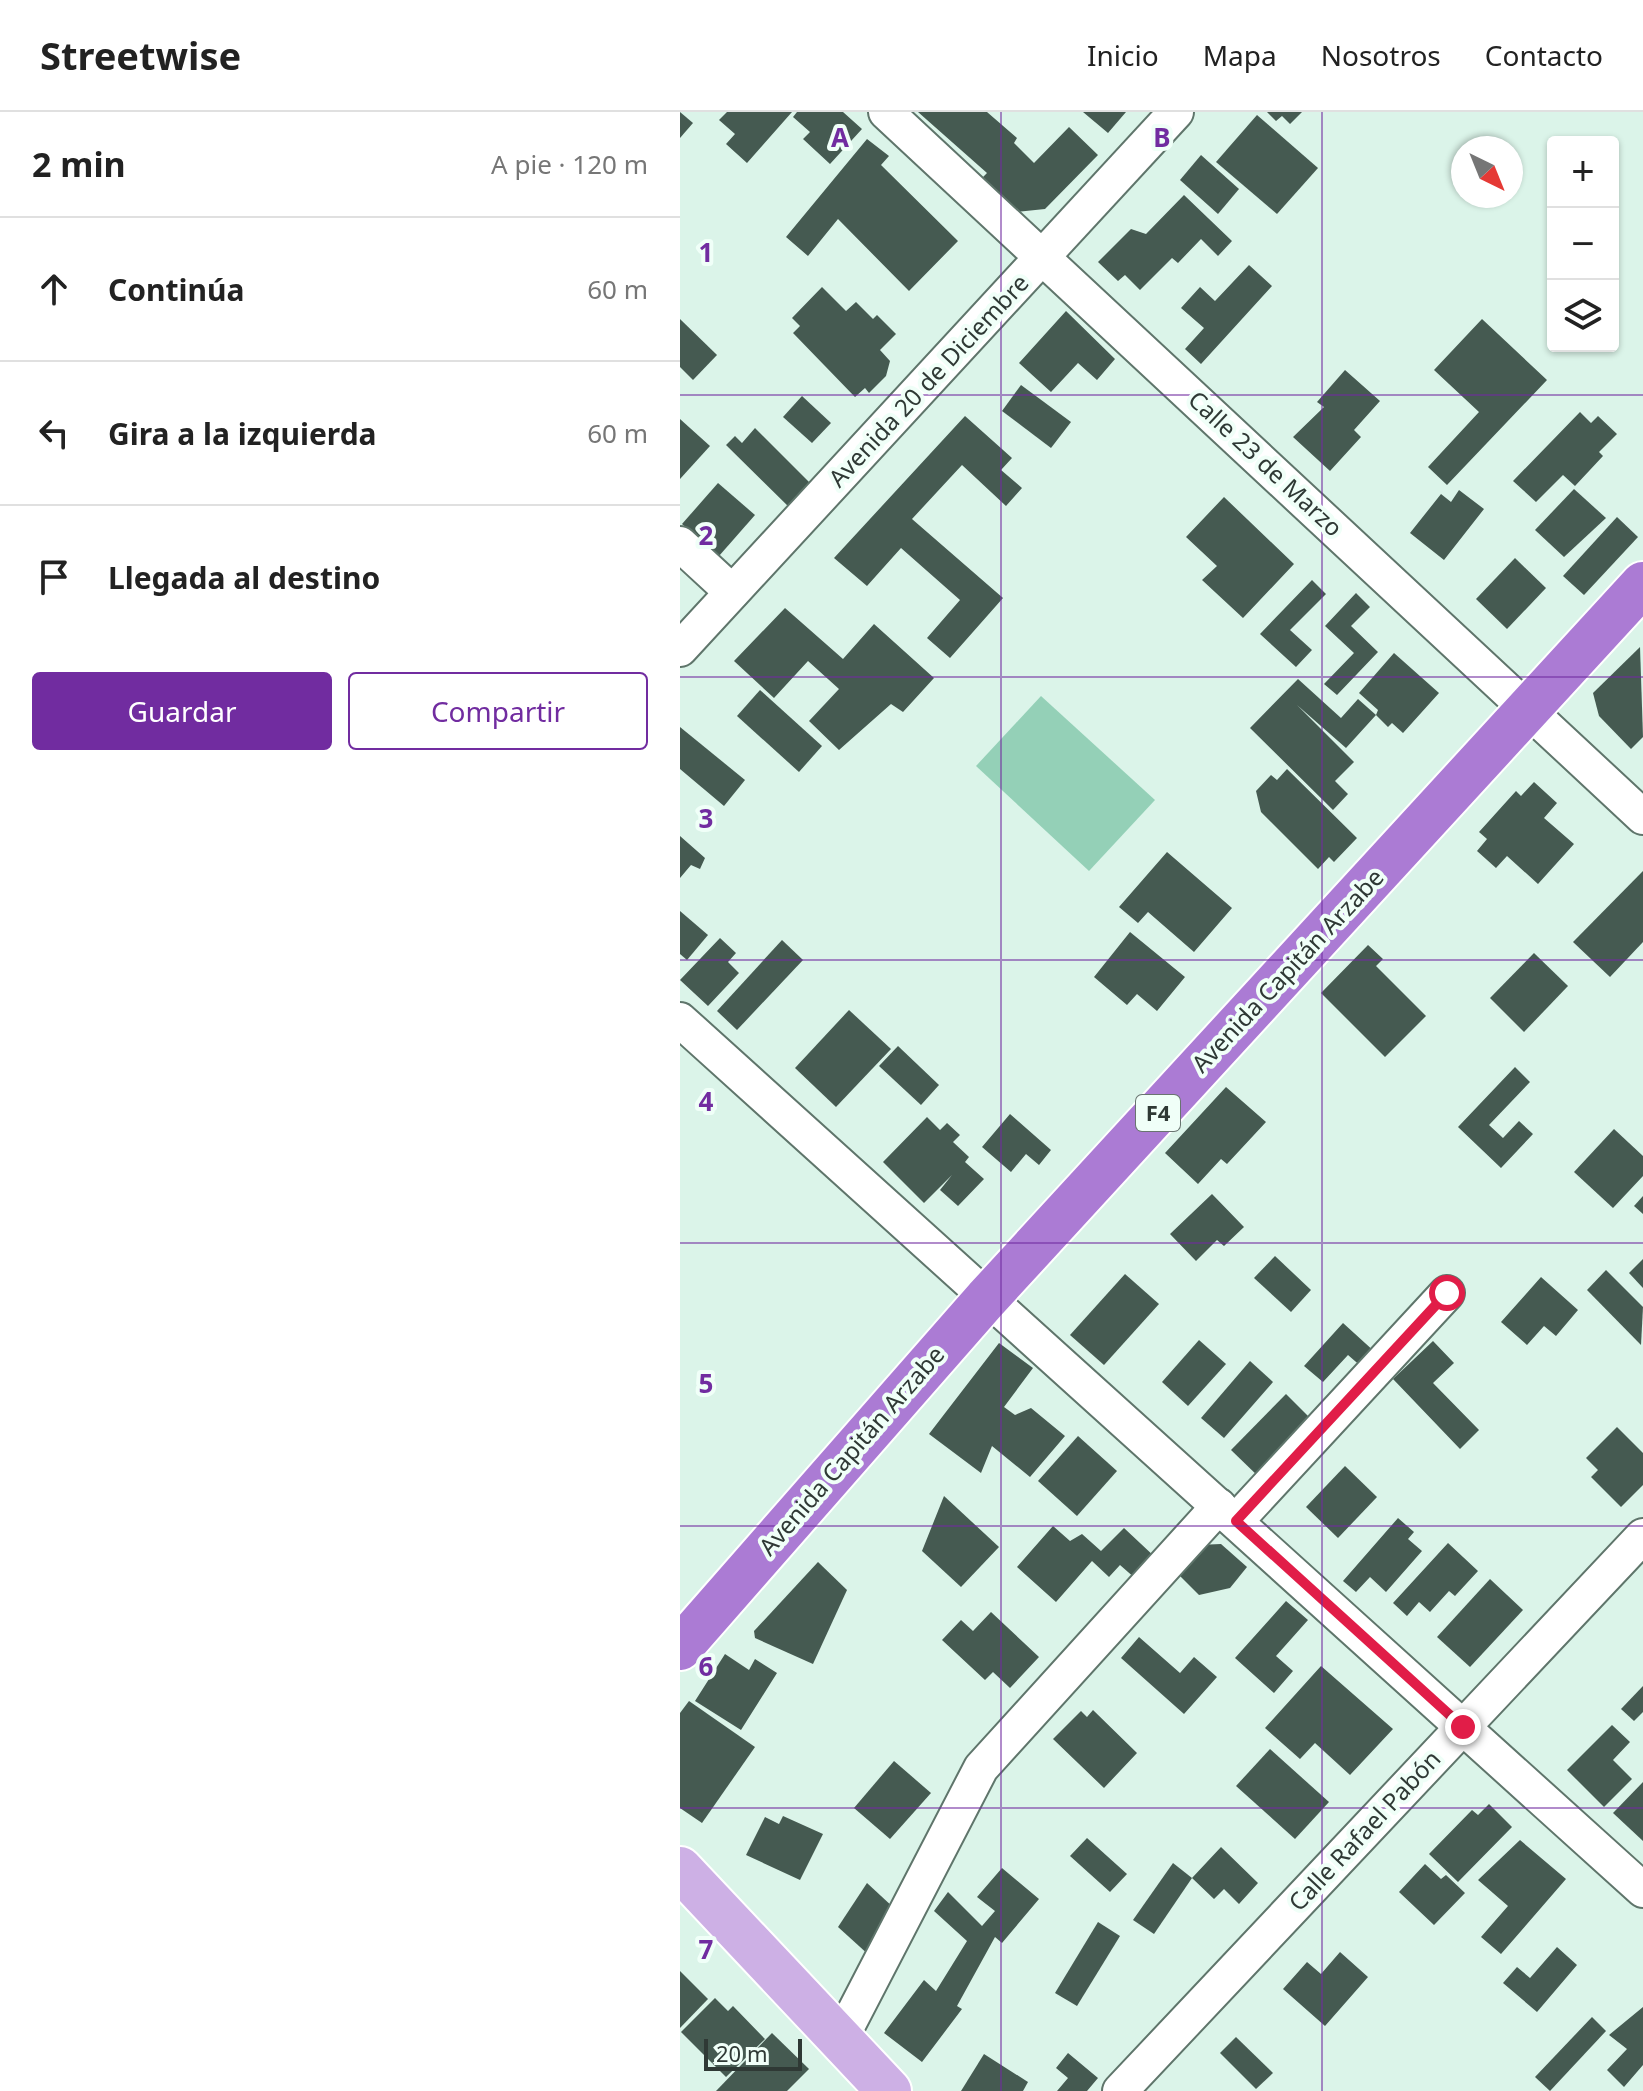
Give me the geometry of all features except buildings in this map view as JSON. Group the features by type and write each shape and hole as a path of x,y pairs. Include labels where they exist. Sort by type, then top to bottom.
{"highway":[{"name":"Avenida Capitán Arzabe","path":"680,1648 986,1299 1643,584"}],"main road":[{"path":"680,1869 889,2091"}],"street":[{"name":"Calle 23 de Marzo","path":"886,112 1643,817"},
{"name":"Avenida 20 de Diciembre","path":"680,649 1176,112"},
{"path":"680,544 732,592"},
{"path":"680,1020 1643,1890"},
{"path":"840,2040 981,1768 1447,1293"},
{"name":"Calle Rafael Pabón","path":"1120,2091 1643,1536"}],"green space":[{"path":"1041,696 1155,800 1089,871 976,766"}],"route":[{"path":"1447,1293 1236,1521 1463,1727"}]}
